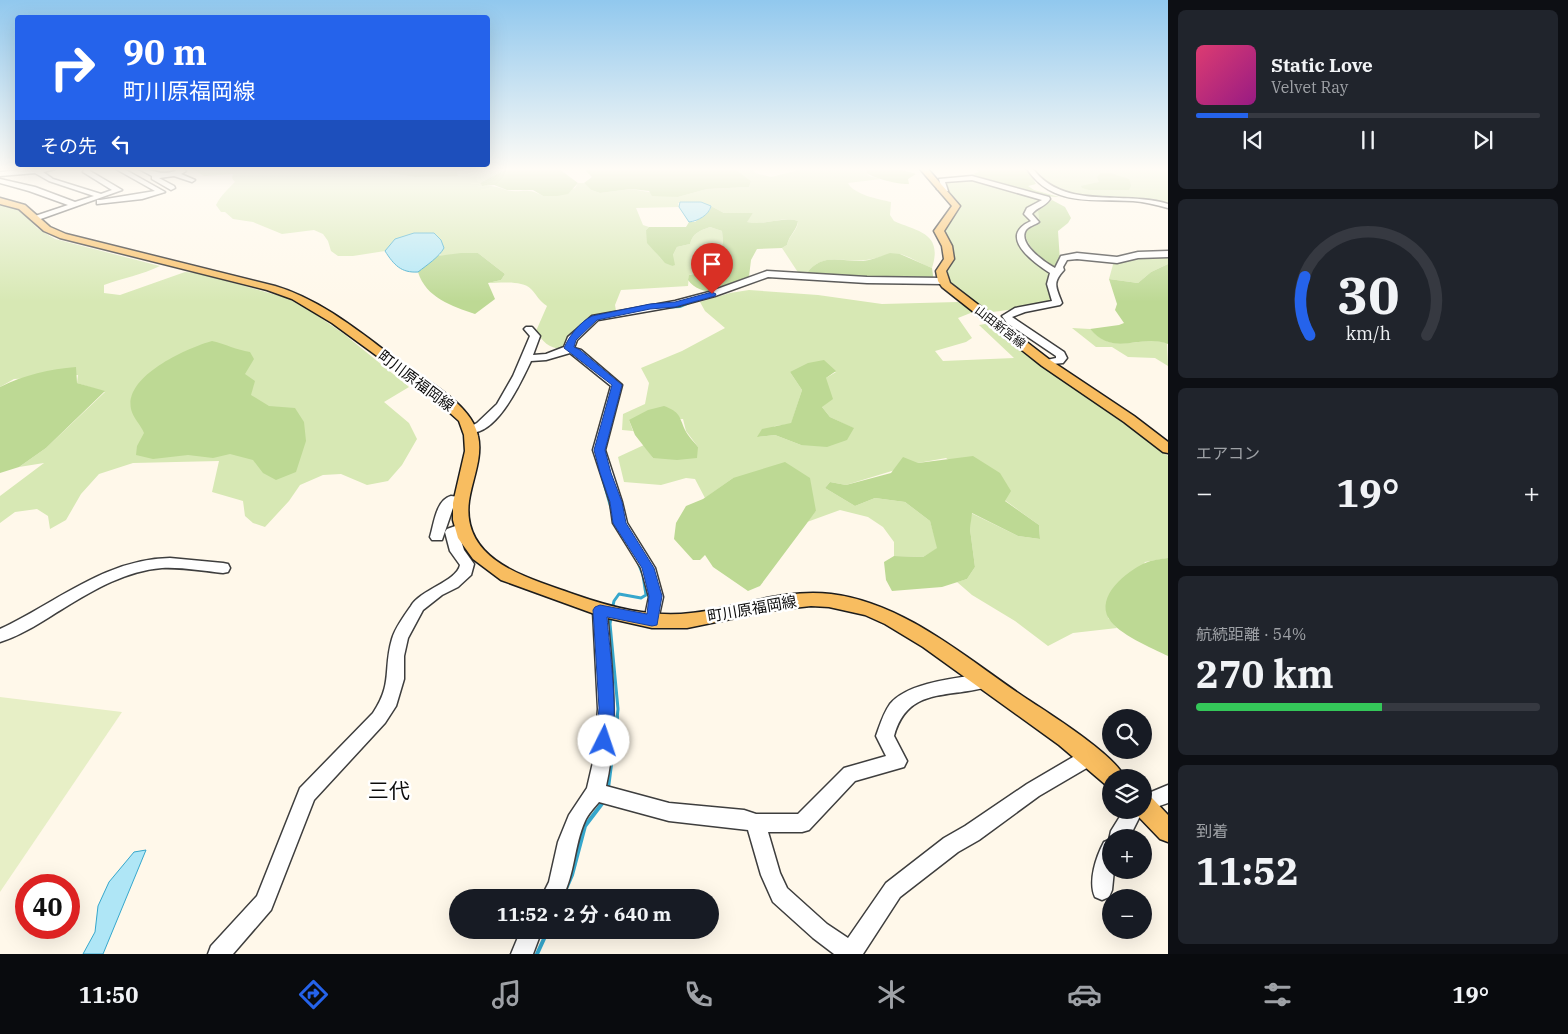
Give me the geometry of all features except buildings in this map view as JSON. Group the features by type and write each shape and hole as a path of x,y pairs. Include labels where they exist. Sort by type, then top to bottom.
{"main road":[{"name":"町川原福岡線","path":"29,214 47,229 63,236 292,295 330,317 410,375 455,410 470,430"},
{"path":"943,281 941,272 949,259 947,246 939,232 951,214"},
{"name":"山田新宮線","path":"943,281 957,295 1046,363 1129,419 1168,449"},
{"path":"448,530 459,512 462,501 471,454 470,430"},
{"name":"町川原福岡線","path":"448,530 485,560 510,577 600,610 652,621 686,621 800,601 828,600 854,604 882,614 913,631 1062,733 1105,769"},
{"path":"1152,814 1168,831"}],"street":[{"path":"35,219 51,214"},
{"path":"1028,214 1035,222 1024,227 1021,232 1021,238 1033,258 1057,273"},
{"path":"1046,363 1058,362 1062,358 1060,354 1010,321 1007,316 1012,312 1044,308 1057,303 1051,284 1053,275 1060,270 1059,267 1064,258 1077,256 1117,260 1138,255 1168,254"},
{"path":"526,358 552,356 569,348 572,339 590,320 595,318 675,304 712,294 767,274 867,280 943,281"},
{"path":"470,430 477,429 485,424 512,391 534,336 529,329"},
{"path":"569,348 577,352 617,385 600,450 605,473 616,502 620,523 648,568 656,596 652,621"},
{"path":"219,954 264,903 306,794 379,718 390,701 396,679 396,656 400,637 418,606 437,590 452,583 466,571 467,564 457,551 448,530"},
{"path":"467,567 475,566 485,560"},
{"path":"0,636 95,583 127,569 162,563 222,568"},
{"path":"556,889 568,842 578,815 595,792 603,758 606,708 600,610"},
{"path":"595,792 669,812 744,819 756,823 802,823 850,774 898,762 885,736 891,716 897,708 911,698 936,689 984,681"},
{"path":"756,823 771,875 780,895 820,931 851,954 893,890 952,845 1033,790 1091,756"},
{"path":"1152,801 1168,794"},
{"path":"522,954 528,939"}],"green space":[{"path":"0,214 22,214 37,228 55,239 160,266 104,285 104,293 120,295 185,272 198,273 287,298 315,314 344,334 409,387 384,402 409,423 417,439 402,465 388,481 367,485 341,474 323,475 300,485 289,501 265,527 253,523 245,516 243,501 212,492 219,461 133,463 99,474 81,494 66,520 50,529 48,516 37,509 15,512 0,523 0,496 44,463 19,467 46,448 105,392 77,383 78,375 14,379 0,387"},
{"path":"227,214 638,214 643,225 649,227 646,230 658,256 672,266 673,255 677,247 690,244 695,235 703,230 710,227 722,231 723,243 706,270 689,275 688,286 621,290 615,305 616,311 586,322 577,331 567,348 562,349 548,345 536,331 547,306 531,289 522,284 488,283 501,280 505,274 478,253 437,256 441,254 395,239 385,251 353,256 338,256 331,251 328,241 323,234 314,230 282,234 253,222 233,219"},
{"path":"706,214 753,214 747,222 754,223 786,220 798,221 787,245 782,248 757,249 751,260 748,285 716,292 701,290 688,280 689,275 704,271 710,265 714,256 714,250 719,251 723,243 722,231 710,227 697,233 690,244 677,247 673,255 675,265 672,266 665,263 647,243 646,230 649,227 686,227 689,222 695,222"},
{"path":"753,214 890,214 894,221 920,231 926,236 934,247 935,256 932,268 906,256 896,254 858,261 826,260 813,267 806,274 799,274 782,248 787,245 797,227 798,221 746,222"},
{"path":"956,214 1038,214 1039,222 1029,227 1025,233 1032,248 1053,269 1053,298 1040,305 993,312 981,307 954,288 946,278 954,261 952,249 944,234 945,229"},
{"path":"1038,214 1069,214 1071,218 1058,231 1060,261 1053,269 1032,248 1026,238 1025,233 1029,227 1039,222"},
{"path":"478,253 505,274 501,280 488,283 495,299 475,314 449,304 433,295 422,281 418,272 437,256"},
{"path":"890,253 900,254 932,268 934,283 806,274 812,267 825,260 863,261"},
{"path":"1150,256 1168,256 1168,264 1151,272 1138,283 1109,279 1114,261"},
{"path":"1168,264 1168,344 1148,341 1118,344 1099,338 1090,329 1124,323 1115,310 1117,304 1109,279 1138,283 1151,272"},
{"path":"749,290 818,295 882,304 958,302 973,312 958,318 972,338 966,342 935,351 943,361 1014,358 979,325 991,323 1058,378 1168,456 1168,558 1145,562 1108,618 1117,628 1073,633 1048,646 1015,621 972,595 957,582 967,579 975,567 970,529 971,513 1018,536 1040,539 1039,525 946,458 918,463 846,485 830,482 825,488 855,506 875,498 905,502 930,521 938,548 923,557 894,556 894,542 883,527 868,517 840,510 807,522 816,511 733,478 705,498 695,479 686,478 661,485 624,482 618,457 644,445 653,458 698,447 686,431 683,419 629,420 633,431 622,430 623,414 645,404 649,383 641,368 682,351 725,328 705,311 700,302 730,293","holes":["790,372 836,372 826,378 822,407 830,417 853,428 801,445 775,435 758,437 775,426 791,424 802,390"]},
{"path":"1072,328 1090,329 1099,337 1117,343 1157,341 1167,343 1168,366 1155,358 1128,357 1112,347 1096,347"},
{"path":"212,341 250,352 254,359 245,374 255,381 251,395 269,406 295,408 304,422 306,441 296,472 276,480 263,473 253,460 230,454 213,458 188,455 153,459 136,455 137,446 144,433 131,409 131,397 137,385 160,365 188,350"},
{"path":"824,360 836,371 826,378 833,399 822,407 830,417 854,428 847,440 827,447 801,445 775,435 757,437 762,429 791,423 802,390 790,372 808,363"},
{"path":"76,367 77,383 105,391 46,448 19,467 0,473 0,387 37,373"},
{"path":"664,406 673,410 678,415 686,432 698,447 697,458 677,460 653,458 635,435 629,420 648,410"},
{"path":"973,456 1000,473 1011,491 1005,501 1039,525 1040,539 1018,536 972,513 970,529 975,567 967,579 942,587 892,591 886,580 884,562 894,556 923,557 937,548 930,521 905,502 875,498 855,506 825,488 830,482 846,485 891,473 903,457 918,463"},
{"path":"785,462 810,478 816,511 760,586 748,591 713,567 705,555 700,560 693,560 674,539 676,523 686,506 703,499 733,478"},
{"path":"1168,558 1168,656 1136,640 1113,625 1106,610 1106,602 1109,593 1115,585 1130,572 1145,563"},
{"path":"0,697 122,712 0,892"}],"water":[{"path":"683,214 706,214 703,217 689,222"},
{"path":"414,233 434,233 441,240 444,248 436,258 418,272 407,271 398,267 385,251 395,239"},
{"path":"146,850 103,954 83,954 95,932 98,906 109,882 134,852"}],"waterway":[{"path":"663,308 680,307 694,301"},
{"path":"607,318 626,315"},
{"path":"597,459 611,509"},
{"path":"612,610 614,601 619,594 641,598 646,595 643,575 637,560"},
{"path":"611,617 610,624 618,709 617,719"},
{"path":"608,788 617,717"},
{"path":"566,889 572,875 585,826 604,801"},
{"path":"537,954 544,939"}],"district":[{"name":"三代","path":"389,791"}],"route":[{"path":"604,741 606,708 600,610 618,616 652,621 656,596 648,568 620,523 616,502 605,473 600,450 617,385 577,352 569,348 572,339 590,320 595,318 675,304 712,294"}]}
